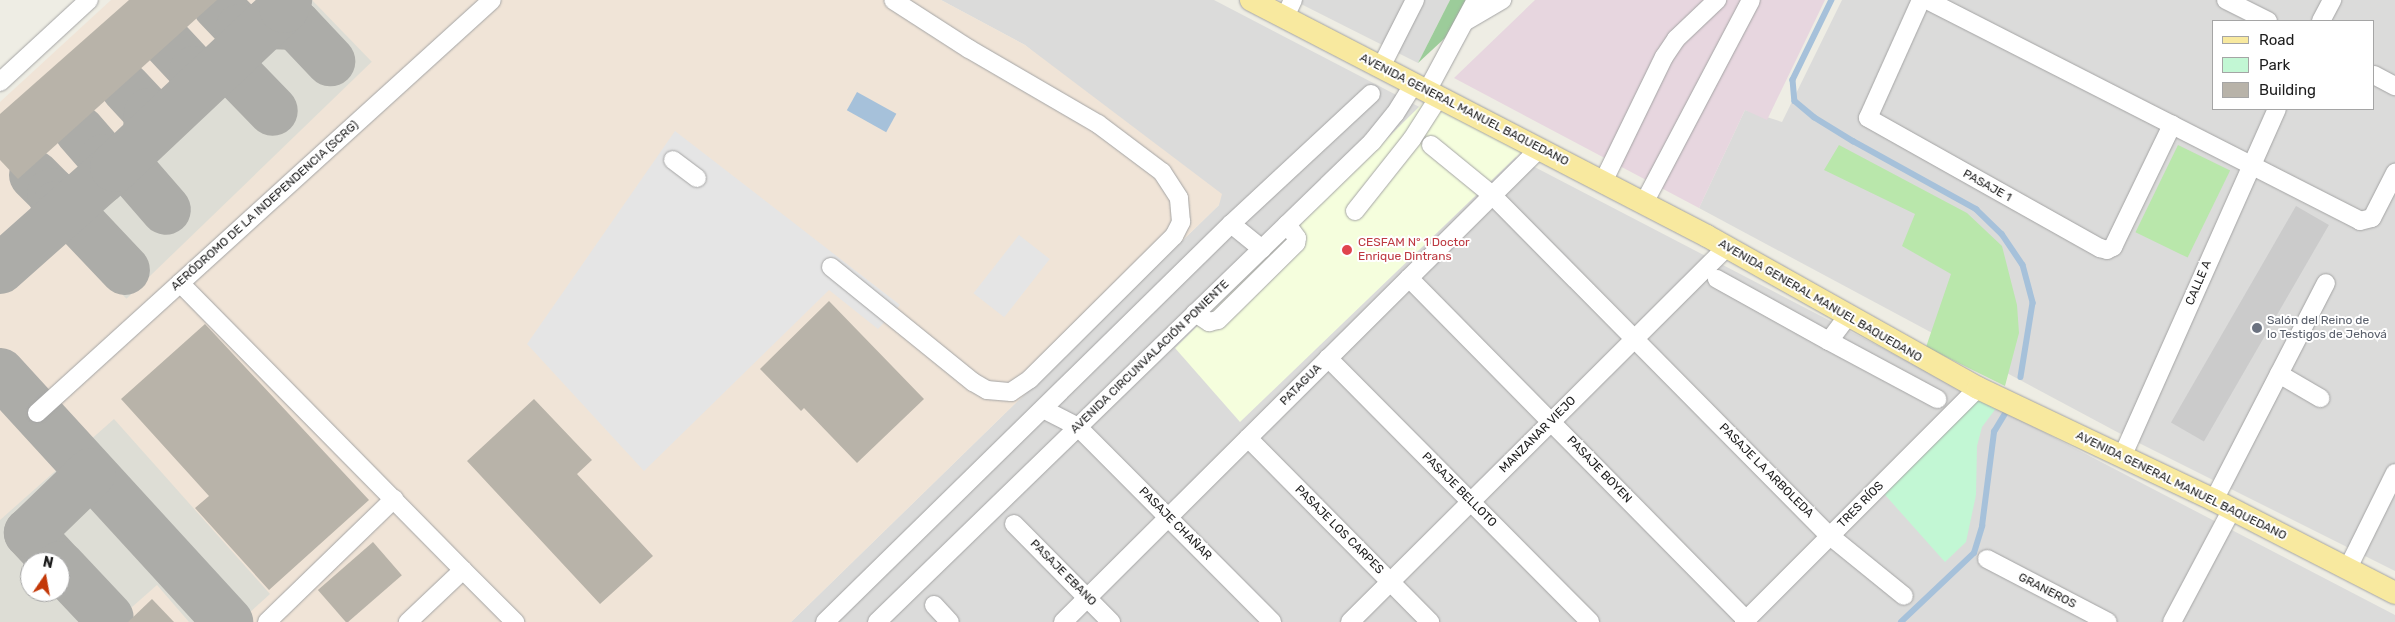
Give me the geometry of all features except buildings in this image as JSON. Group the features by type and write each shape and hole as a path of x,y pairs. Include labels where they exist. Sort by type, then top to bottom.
{"main road":[{"name":"AVENIDA GENERAL MANUEL BAQUEDANO","path":"1251,0 1289,9 1381,67 1726,248 1847,317 1978,388 2223,505 2395,593"}],"street":[{"path":"0,82 89,0"},
{"name":"AERÓDROMO DE LA INDEPENDENCIA (SCRG)","path":"37,413 492,0"},
{"path":"831,267 973,382 988,390 1011,392 1024,385 1050,360 1174,236 1181,222 1179,198 1162,172 1098,124 969,49 893,0"},
{"path":"1381,67 1415,0"},
{"path":"1355,211 1412,139 1427,90 1476,0"},
{"path":"1465,22 1502,0"},
{"path":"1603,182 1664,57 1676,39 1717,0"},
{"path":"1644,204 1751,0"},
{"name":"PASAJE 1","path":"1921,0 1869,111 1872,122 2100,248 2107,250 2113,247 2172,125"},
{"path":"1928,0 2360,221 2372,218 2395,173"},
{"path":"2226,0 2266,20"},
{"path":"2322,20 2332,0"},
{"path":"2375,76 2395,86"},
{"name":"AVENIDA CIRCUNVALACIÓN PONIENTE","path":"877,622 1262,249 1384,128 1427,90"},
{"path":"825,622 1231,224 1371,94"},
{"name":"CALLE A","path":"2122,457 2250,164 2277,110"},
{"name":"PASAJE LA ARBOLEDA","path":"1431,145 1492,195 1830,536 1904,596"},
{"name":"PATAGUA","path":"1062,622 1539,149"},
{"path":"673,160 697,178"},
{"path":"1231,224 1262,249"},
{"path":"1195,313 1210,322 1218,320 1296,243 1297,238 1287,224"},
{"name":"MANZANAR VIEJO","path":"1350,622 1726,248"},
{"name":"PASAJE BOYEN","path":"1409,278 1745,621"},
{"path":"1717,280 1936,399"},
{"path":"180,283 515,622"},
{"path":"2172,622 2280,374 2326,283"},
{"path":"1830,341 1847,317"},
{"name":"PASAJE BELLOTO","path":"1328,358 1590,622"},
{"path":"2280,374 2320,398"},
{"name":"TRES RÍOS","path":"1745,621 1978,388"},
{"name":"PASAJE CHAÑAR","path":"1042,409 1078,427 1272,622"},
{"name":"PASAJE LOS CARPES","path":"1248,438 1430,622"},
{"path":"2348,568 2395,472"},
{"path":"267,622 394,499"},
{"name":"PASAJE EBANO","path":"1014,524 1111,622"},
{"name":"GRANEROS","path":"1987,560 2108,622"},
{"path":"408,622 463,570"},
{"path":"934,606 950,622"}],"shaded area":[{"path":"111,0 941,0 1025,45 1222,194 1219,205 791,622 0,622 0,102"},
{"path":"312,0 372,62 126,299 67,237"},
{"path":"941,0 1214,0 2395,615 2395,622 791,622 1219,205 1025,45"},
{"path":"1293,0 1450,0 1418,63"},
{"path":"1535,0 1825,0 1767,120 1745,110 1699,208 1454,78"},
{"path":"1842,0 2395,0 2395,571 2119,433 1699,208 1745,110 1782,122"},
{"name":"CESFAM N° 1 Doctor Enrique Dintrans","path":"1424,102 1521,152 1240,422 1175,348"},
{"path":"675,131 900,305 878,329 829,290 644,471 527,344"},
{"name":"Salón del Reino de lo Testigos de Jehová","path":"2296,206 2329,225 2204,442 2171,423"},
{"path":"1019,235 1050,259 1004,317 973,293"},
{"path":"114,419 270,594 239,622 189,622 157,585 115,622 0,622 0,520"}],"green space":[{"path":"1450,0 1486,0 1418,63"},
{"path":"1839,145 1967,213 2002,246 2017,305 2019,333 2005,386 1926,347 1951,274 1902,246 1915,214 1824,170"},
{"path":"2178,145 2230,170 2188,258 2135,232"},
{"path":"1973,395 1997,407 1982,427 1977,446 1976,495 1966,542 1945,562 1878,487"}],"water":[{"path":"857,92 896,114 886,132 847,110"}],"waterway":[{"path":"1832,0 1793,80 1795,101 1814,117 1853,141 1976,209 2002,234 2023,265 2033,303 2021,377"},
{"path":"1901,622 1974,553 1982,526 1994,432 2009,407"}],"taxiway":[{"path":"0,269 115,167 284,8 287,0"},
{"path":"218,6 240,29 242,47"},
{"path":"267,24 296,25 330,61"},
{"path":"168,43 194,71 195,90"},
{"path":"216,72 227,70 240,77 273,111"},
{"path":"126,88 149,113 148,135"},
{"path":"79,130 104,159 102,179"},
{"path":"115,167 124,166 133,172 166,210"},
{"path":"34,175 52,193 57,206 54,219 72,214 125,270"},
{"path":"0,373 228,622"},
{"path":"47,552 29,533 91,473"},
{"path":"70,577 109,618"}],"place":[{"name":"CESFAM N° 1 Doctor Enrique Dintrans","path":"1347,250"},
{"name":"Salón del Reino de lo Testigos de Jehová","path":"2257,328"}]}
